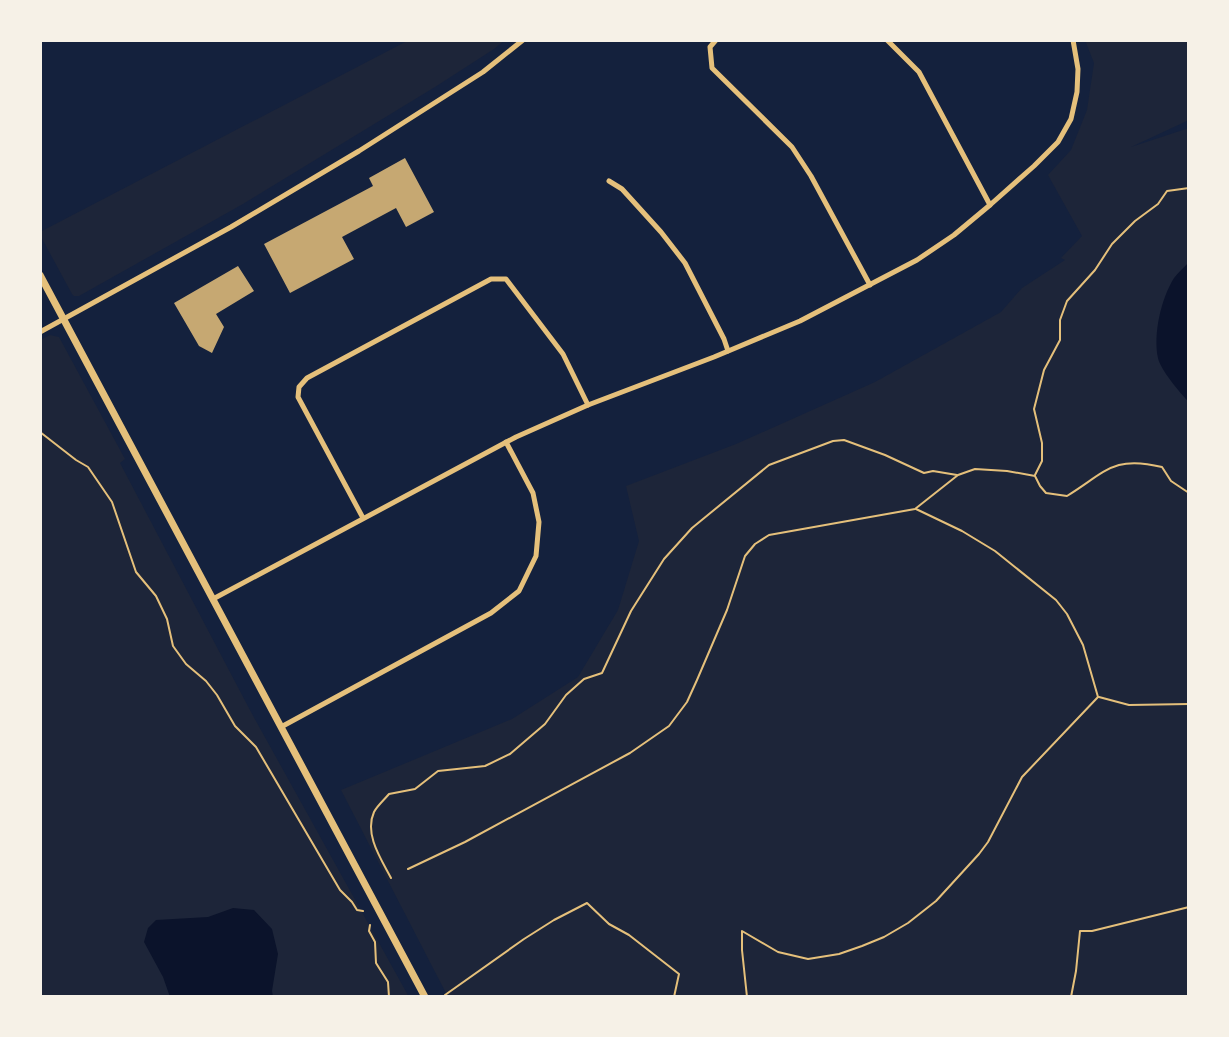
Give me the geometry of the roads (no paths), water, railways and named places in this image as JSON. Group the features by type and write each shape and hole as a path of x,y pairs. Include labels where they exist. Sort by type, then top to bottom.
{"street":[{"path":"40,332 231,227 359,151 483,72 523,40"},
{"path":"716,40 709,47 712,68 792,147 811,176 870,285"},
{"path":"887,40 919,72 990,205"},
{"path":"213,599 506,442 588,405 800,321 917,260 954,235 990,205 1058,142 1071,119 1077,92 1078,69 1073,40"},
{"path":"609,181 622,190 661,232 685,263 728,351"},
{"path":"40,275 425,997"},
{"path":"363,518 298,397 299,387 307,378 491,279 506,279 563,354 588,405"},
{"path":"281,727 491,613 519,591 536,556 539,522 533,493 506,442"}]}
